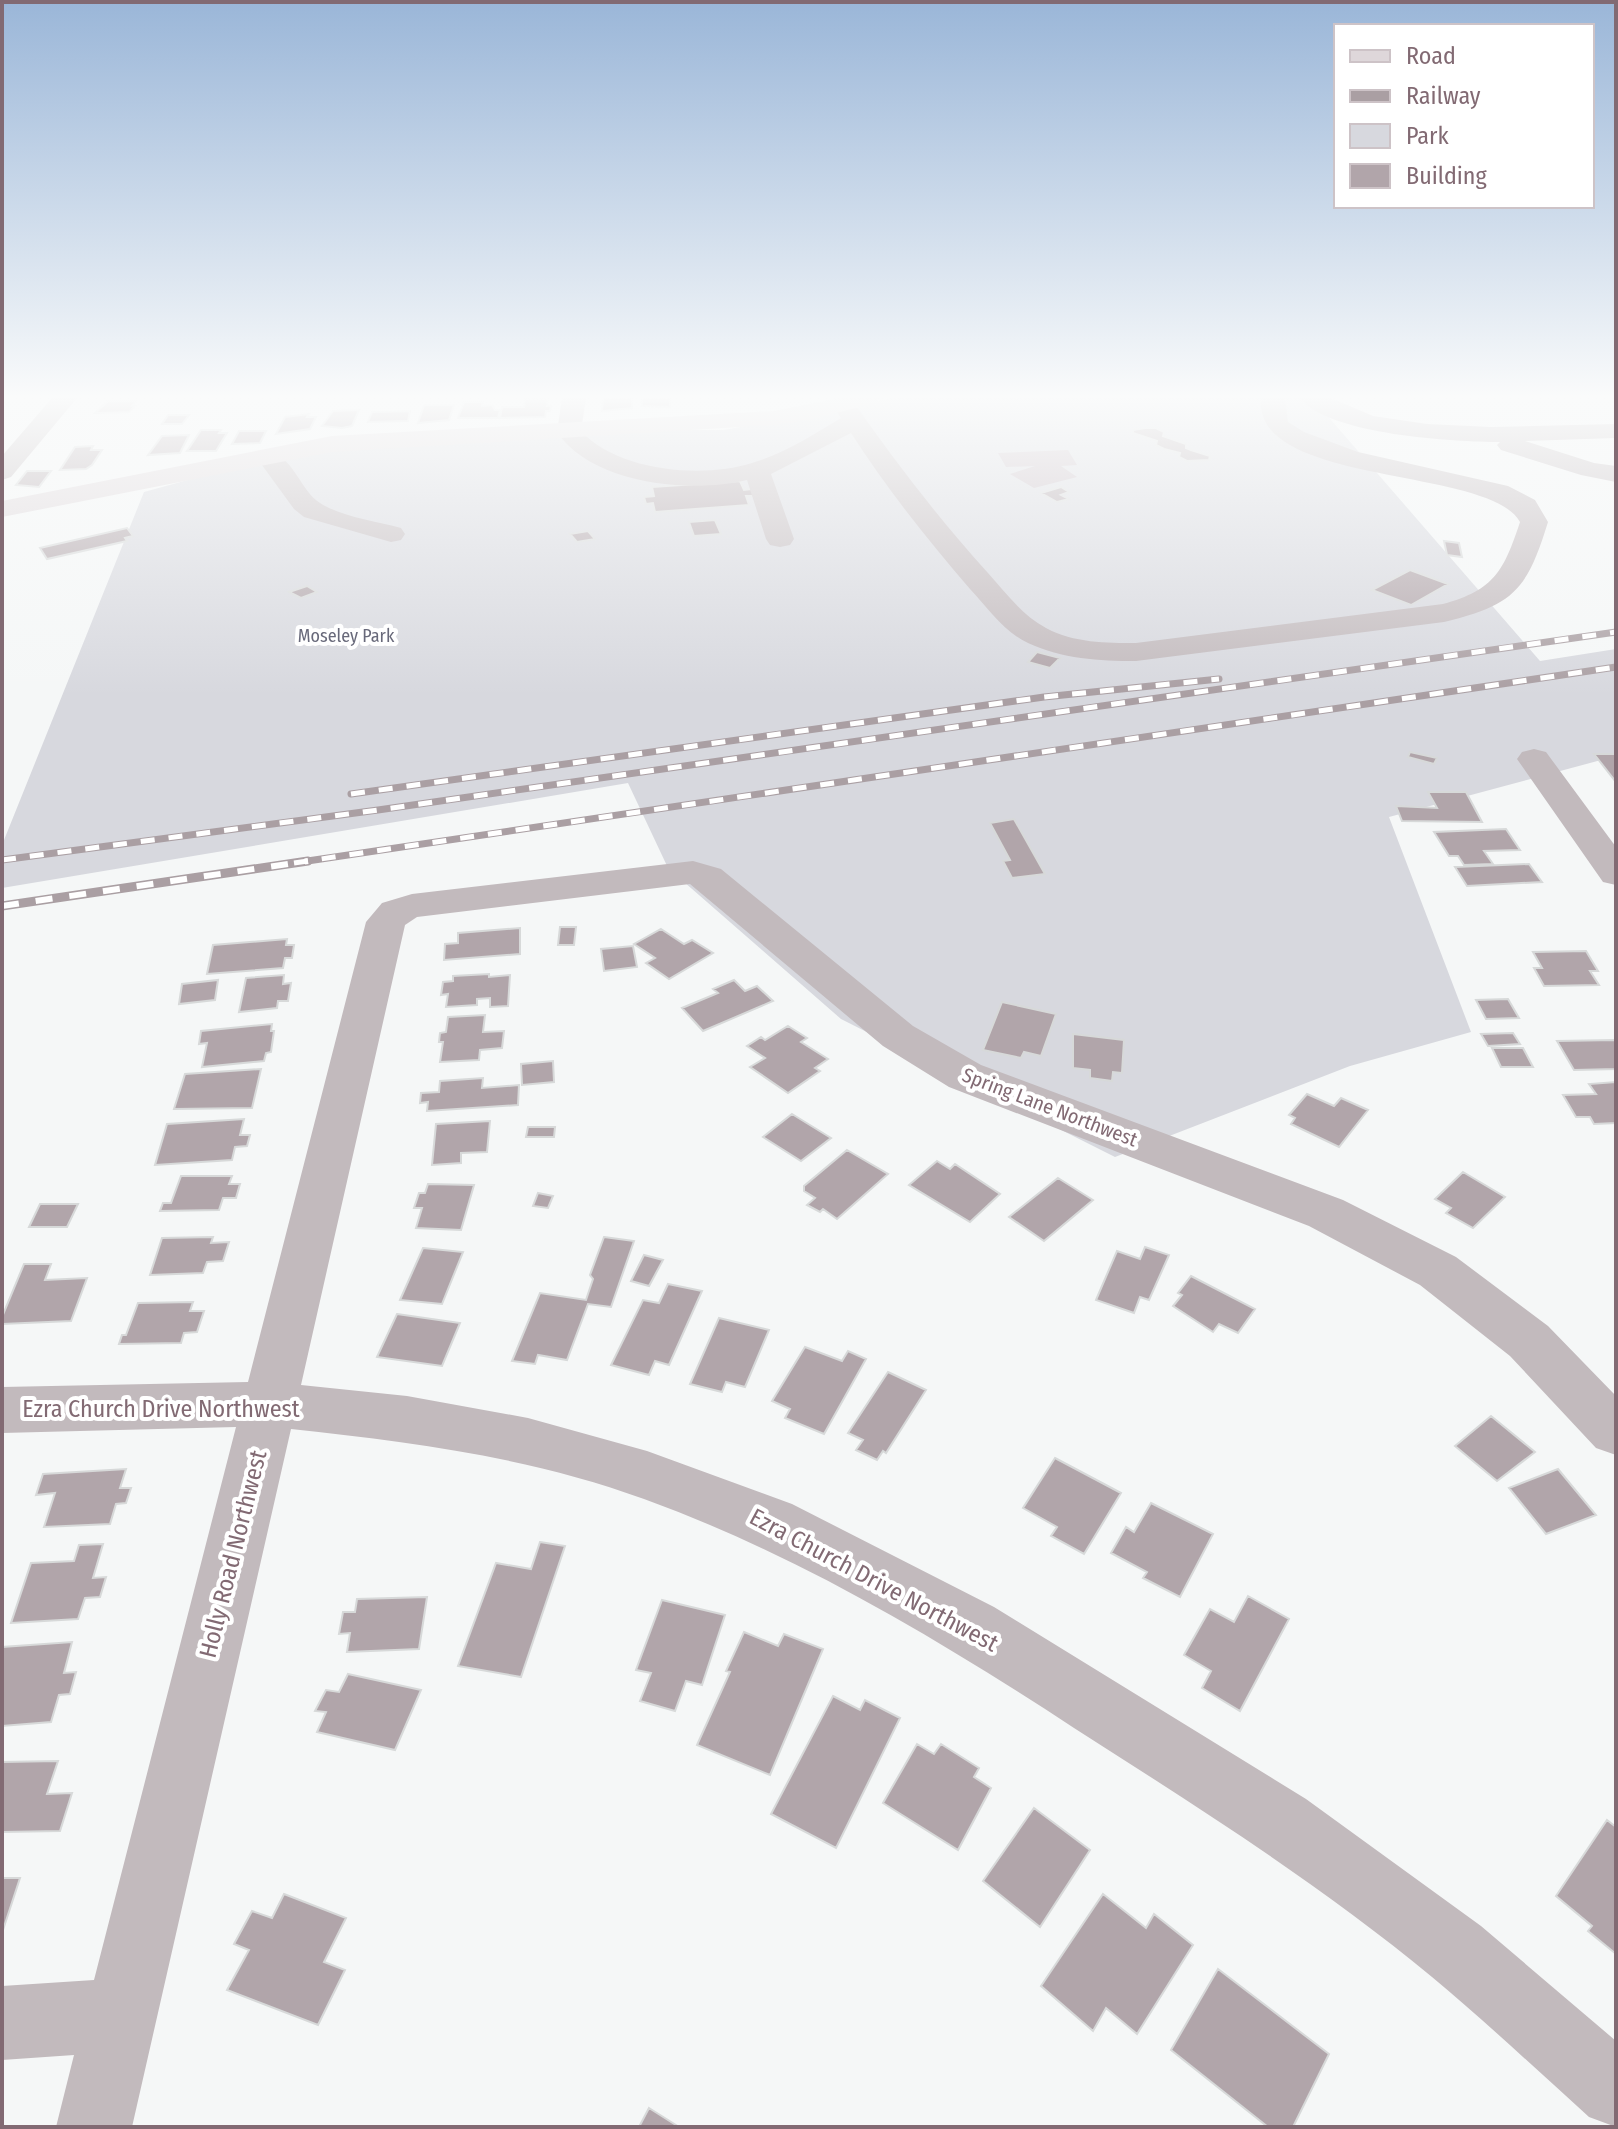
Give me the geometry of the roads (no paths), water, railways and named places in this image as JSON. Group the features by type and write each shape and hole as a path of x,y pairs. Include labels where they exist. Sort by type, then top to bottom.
{"main road":[{"path":"2,509 59,497"},
{"path":"2,516 94,497"}],"street":[{"path":"299,497 314,511 391,534"},
{"path":"766,497 780,539"},
{"path":"912,497 929,524 1017,623 1038,636 1099,652 1136,652 1444,613 1476,606 1496,596 1508,584 1523,559 1534,522 1525,506 1509,497"},
{"path":"1534,759 1616,874"},
{"name":"Spring Lane Northwest","path":"372,981 386,922 396,911 412,906 693,872 707,877 898,1036 965,1076 1326,1213 1438,1271 1529,1341 1616,1432"},
{"name":"Holly Road Northwest","path":"94,2127 372,981"},
{"name":"Ezra Church Drive Northwest","path":"2,1410 270,1404 407,1419 528,1441 647,1475 771,1522 972,1627 1282,1823 1456,1951 1616,2090"},
{"path":"2,2023 121,2015"}],"railway":[{"path":"2,860 378,810 1616,632"},
{"path":"294,863 1616,667"},
{"path":"351,794 1044,697 1219,679"},
{"path":"2,906 308,861"}],"park label":[{"name":"Moseley Park","path":"346,636"}]}
